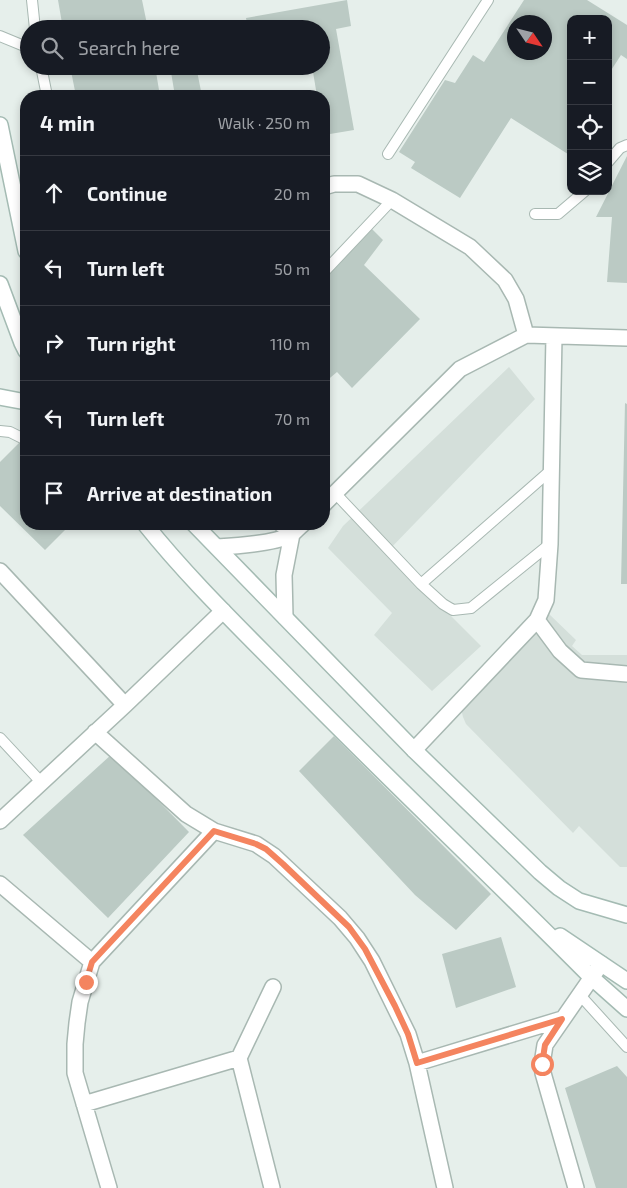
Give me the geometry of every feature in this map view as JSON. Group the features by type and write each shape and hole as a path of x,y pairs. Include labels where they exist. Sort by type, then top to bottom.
{"street":[{"path":"0,125 20,222"},
{"path":"330,185 358,184 392,200 470,247 505,280 516,299 526,335"},
{"path":"0,284 20,338"},
{"path":"330,497 460,369 526,335 627,338"},
{"path":"414,750 537,620 546,600 550,544 554,336"},
{"path":"0,397 20,401"},
{"path":"150,530 171,556 223,611 335,724 591,978 627,1009"},
{"path":"200,530 414,750 559,888 579,900 622,910"},
{"path":"217,547 262,542 292,534 296,530"},
{"path":"286,617 284,575 292,534"},
{"path":"0,571 125,705"},
{"path":"0,821 223,611"},
{"path":"537,620 560,650 581,670 627,674"},
{"path":"95,732 186,814 214,831 266,849 349,927 365,949 408,1034 417,1063 445,1188"},
{"path":"109,1188 75,1073 75,1044 80,1002 92,962 214,831"},
{"path":"0,884 92,962"},
{"path":"533,919 627,981"},
{"path":"576,1188 542,1064 545,1045 601,964"},
{"path":"272,1188 239,1058 273,987"},
{"path":"417,1063 562,1019"},
{"path":"84,1104 239,1058"}],"lane":[{"path":"32,0 34,20"},
{"path":"388,154 488,0"},
{"path":"0,36 20,44"},
{"path":"43,75 46,90"},
{"path":"612,157 620,148 627,145"},
{"path":"535,214 558,214 581,195"},
{"path":"330,266 392,200"},
{"path":"0,431 10,432 20,437"},
{"path":"421,584 550,471"},
{"path":"330,499 443,604 453,610 471,608 550,544"},
{"path":"286,530 292,534"},
{"path":"0,738 42,782"},
{"path":"579,994 627,1047"}],"shaded area":[{"path":"509,367 535,399 387,552 481,646 432,691 374,635 392,613 328,548 343,526"},
{"path":"549,614 576,640 572,646 582,655 627,655 627,867 620,867 579,826 573,833 466,724 463,717 460,704"}],"building":[{"path":"58,0 142,0 146,20 61,20"},
{"path":"347,0 351,26 336,29 354,130 330,134 330,90 316,90 314,75 330,75 330,20 246,20 246,18"},
{"path":"524,0 587,0 611,15 567,15 567,153 511,118 460,198 411,168 415,162 399,152 445,80 455,83 473,55 484,62 507,26 507,60 552,60 552,15 514,15"},
{"path":"612,16 627,25 627,59 621,55 612,69"},
{"path":"72,75 156,75 159,90 75,90"},
{"path":"172,75 198,75 201,90 174,90"},
{"path":"627,156 627,283 607,282 612,217 596,217 607,195 612,195 612,186"},
{"path":"369,226 383,240 364,265 420,319 352,388 337,372 330,378 330,268"},
{"path":"625,403 627,404 627,584 621,584"},
{"path":"20,442 20,526 0,506 0,462"},
{"path":"25,530 65,530 45,550"},
{"path":"334,736 491,894 456,930 415,895 299,771"},
{"path":"112,754 189,832 108,918 23,835"},
{"path":"501,937 516,987 456,1008 442,954"},
{"path":"617,1066 627,1077 627,1188 596,1188 565,1088"}],"route":[{"path":"86,982 92,962 214,831 266,849 349,927 372,961 395,1006 408,1034 417,1063 562,1019 545,1045 542,1054 542,1064"}]}
